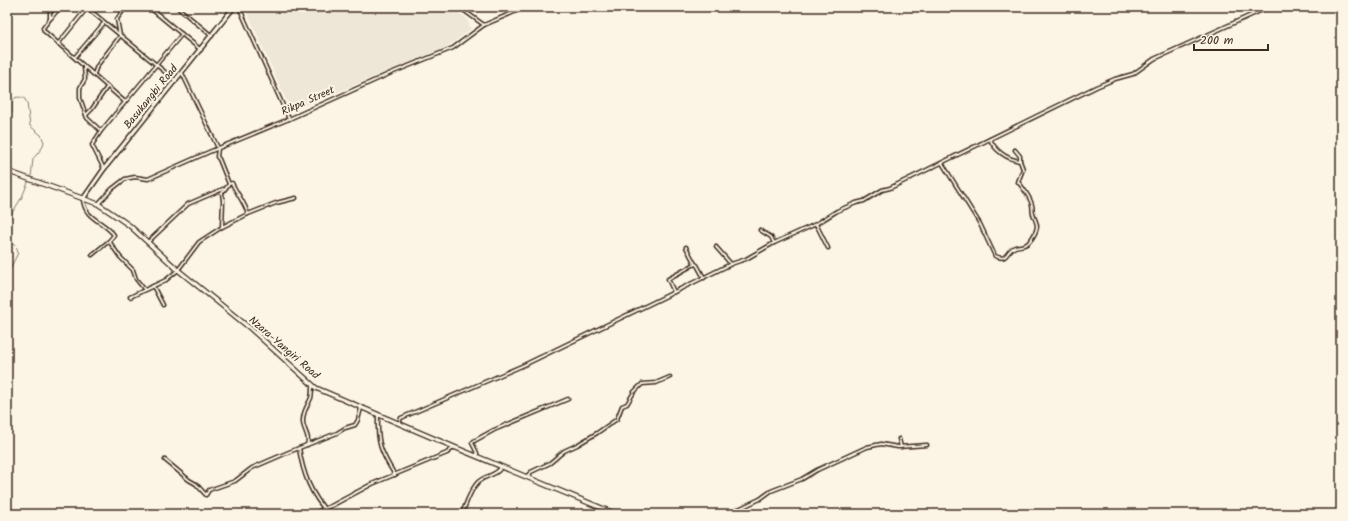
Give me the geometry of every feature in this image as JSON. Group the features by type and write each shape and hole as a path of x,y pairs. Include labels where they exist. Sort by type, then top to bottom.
{"main road":[{"name":"Nzara-Yangiri Road","path":"7,171 98,204 113,214 130,226 178,270 251,329 312,385 323,392 616,514"}],"street":[{"path":"50,7 50,19"},
{"path":"60,7 43,30 125,102"},
{"path":"58,44 87,7 104,23 176,81"},
{"path":"94,74 97,66 120,36 117,19 126,7"},
{"path":"149,7 201,50"},
{"path":"178,7 212,36"},
{"name":"Basukangbi Road","path":"83,199 104,169 234,7"},
{"path":"239,7 289,119"},
{"path":"459,7 484,25"},
{"name":"Rikpa Street","path":"98,204 112,189 125,179 135,177 148,179 289,119 391,73 453,48 484,25 526,7"},
{"path":"399,424 400,420 408,415 524,364 746,258 774,243 816,224 837,212 864,201 882,190 890,188 942,163 1096,87 1133,74 1154,59 1269,7"},
{"path":"75,57 104,23"},
{"path":"104,169 92,145 101,130 182,34"},
{"path":"84,67 85,79 80,88 79,94 88,120 101,130"},
{"path":"182,73 218,148 217,157 229,184 232,183 239,198 246,207 248,214"},
{"path":"86,115 107,87"},
{"path":"990,139 994,146 1006,157 1020,161"},
{"path":"942,163 980,224 995,256 1004,258 1015,247 1025,246 1036,231 1037,225 1028,194 1018,182 1023,169 1020,156 1015,150"},
{"path":"148,243 188,204 224,188 229,184"},
{"path":"222,228 222,193 224,188"},
{"path":"130,297 144,289 166,280 178,270 199,242 222,228 248,214 276,203 296,198"},
{"path":"83,199 83,207 87,212 113,234 109,241 92,255"},
{"path":"816,224 828,248"},
{"path":"760,230 770,237 774,243"},
{"path":"109,241 120,257 133,270 136,279 144,289"},
{"path":"716,246 731,264"},
{"path":"686,247 695,264 698,264 704,278"},
{"path":"675,292 668,279 695,264"},
{"path":"153,286 162,305"},
{"path":"527,478 531,472 550,463 564,451 597,433 617,419 622,406 627,404 630,397 642,384 656,383 670,377"},
{"path":"312,385 311,396 305,410 303,420 303,426 312,444"},
{"path":"477,456 472,443 474,441 494,430 568,399"},
{"path":"165,460 188,480 196,484 206,494 209,490 235,481 252,468 355,425 358,420 361,407"},
{"path":"378,415 378,439 380,447 383,457 395,475"},
{"path":"306,445 309,438"},
{"path":"899,439 901,447"},
{"path":"728,514 760,499 771,491 802,480 817,470 867,447 881,444 901,447 927,445"},
{"path":"312,514 372,484 450,452 454,447"},
{"path":"299,448 301,462 308,484 324,509 329,514"},
{"path":"462,514 475,486 480,480 498,472 502,467"},
{"path":"320,514 321,510"},
{"path":"1336,514 1341,512"},
{"path":"897,514 902,514"}],"shaded area":[{"path":"245,7 451,7 467,19 471,29 447,47 291,111"}],"waterway":[{"path":"7,118 12,113 12,104 14,99 19,97 24,98 27,103 30,126 41,135 44,142 42,148 33,159 31,177"},
{"path":"7,228 12,213 22,197 29,180"},
{"path":"7,238 17,248 18,253 10,269 7,271"}]}
